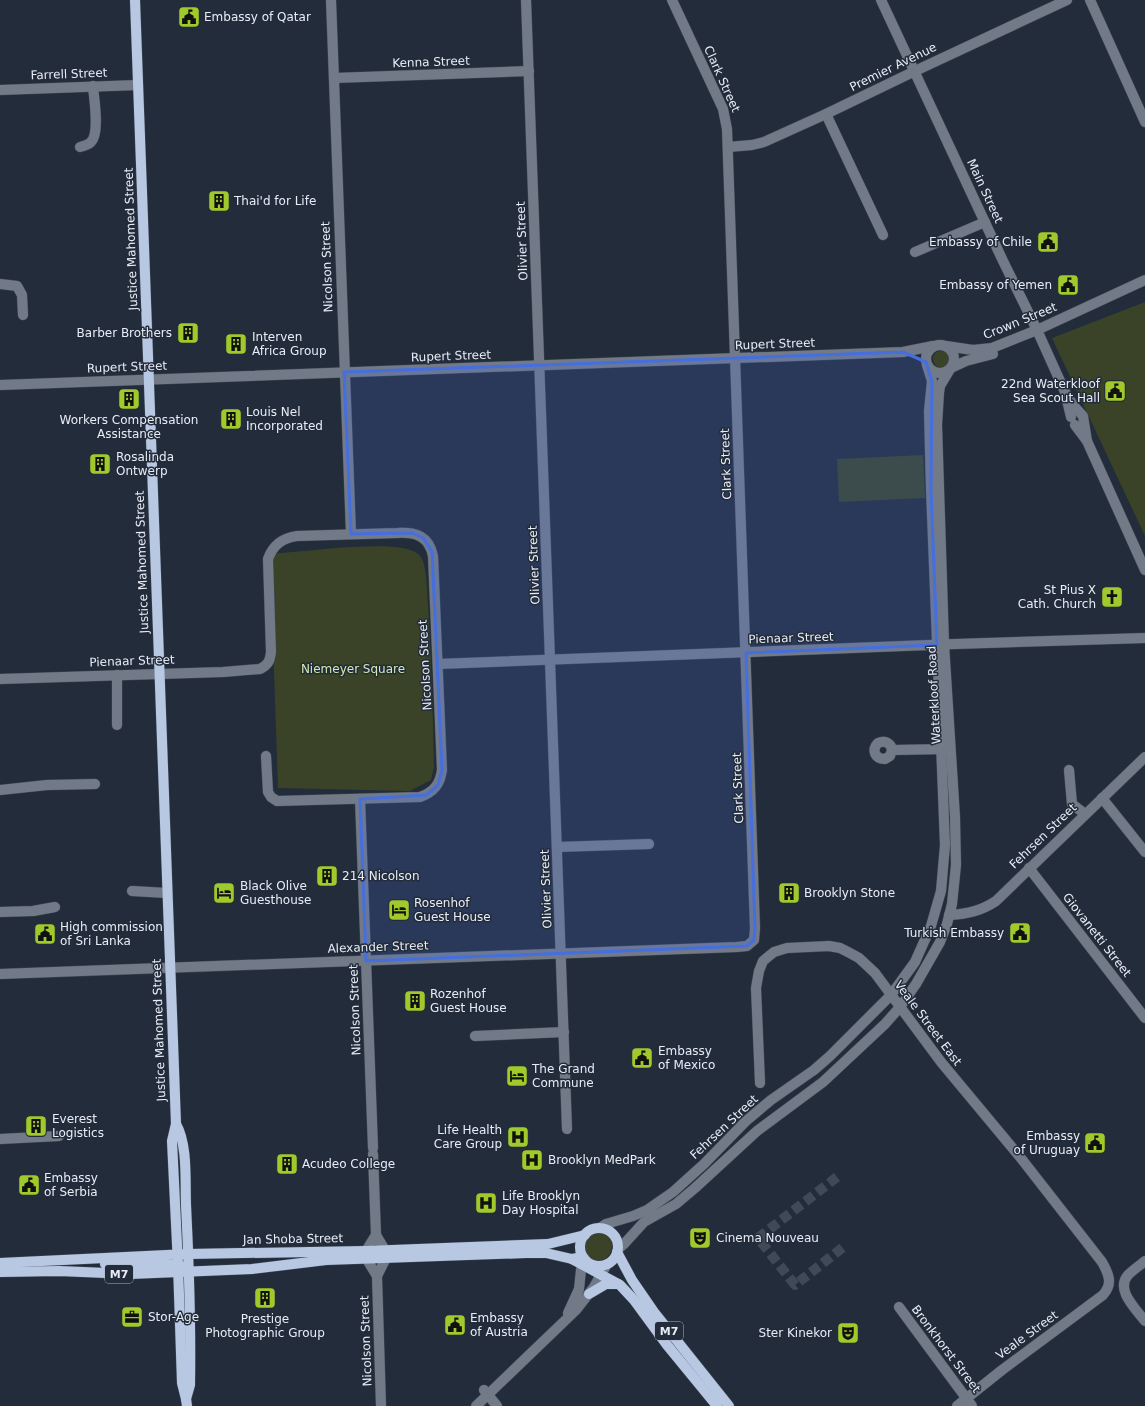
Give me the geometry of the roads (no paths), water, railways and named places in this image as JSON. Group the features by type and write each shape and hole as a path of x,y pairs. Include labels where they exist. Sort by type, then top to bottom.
{"main road":[{"name":"Justice Mahomed Street","path":"135,0 176,1124 172,1141 178,1254 182,1383 186,1403"},
{"name":"Justice Mahomed Street","path":"176,1124 181,1135 184,1161 189,1271 190,1385 186,1403"},
{"name":"M7","path":"585,1235 592,1229 600,1228 610,1231 613,1234 618,1243 618,1250 632,1280 654,1312 729,1406"},
{"name":"Jan Shoba Street","path":"0,1263 178,1254 366,1255 548,1244 585,1235"},
{"path":"584,1260 580,1246 585,1235"},
{"path":"603,1268 615,1257 618,1250"},
{"name":"Jan Shoba Street","path":"385,1254 531,1253 557,1255 584,1260"},
{"name":"Jan Shoba Street","path":"0,1272 59,1271 118,1274 178,1268 189,1271 252,1269 366,1255"},
{"path":"88,1259 94,1263 100,1264 178,1268"},
{"name":"M7","path":"584,1260 603,1268 617,1277 627,1286 634,1300"},
{"name":"M7","path":"603,1268 634,1300 667,1345 717,1406"},
{"path":"589,1294 606,1284 615,1283 620,1285"}],"street":[{"name":"Nicolson Street","path":"330,0 350,534"},
{"name":"Olivier Street","path":"526,0 567,1129"},
{"name":"Clark Street","path":"672,0 723,109 726,122 746,653 755,928 754,940"},
{"name":"Main Street","path":"881,0 985,222 1039,333 1145,570"},
{"name":"Premier Avenue","path":"728,147 759,143 826,114 1067,0"},
{"path":"1090,0 1145,122"},
{"name":"Kenna Street","path":"334,78 529,71"},
{"name":"Farrell Street","path":"0,90 138,85"},
{"path":"80,147 87,145 92,141 95,135 96,126 93,86"},
{"path":"826,114 883,235"},
{"path":"915,252 985,222"},
{"name":"Crown Street","path":"950,369 966,361 994,354 1075,316 1145,280"},
{"path":"0,284 17,286 22,295 24,315"},
{"name":"Crown Street","path":"1075,316 1145,287"},
{"name":"Crown Street","path":"946,346 968,350 981,350 1039,333"},
{"path":"940,344 946,346 952,350 954,355 954,363 950,369 943,373 937,373 931,370 927,364 927,353 933,346 940,344"},
{"name":"Rupert Street","path":"0,385 903,352 933,346"},
{"name":"Rupert Street","path":"903,352 915,355 927,364"},
{"name":"Waterkloof Road","path":"900,1007 916,984 940,942 949,915 954,889 956,865 948,793 929,411 932,381 927,364"},
{"name":"Waterkloof Road","path":"936,535 937,404 940,386 950,369"},
{"name":"Nicolson Street","path":"265,667 270,661 271,652 267,565 271,551 280,541 288,538 350,534 412,533 423,538 430,545 433,556 442,770 438,784 432,791 420,796 281,801 274,799 268,792 266,756"},
{"name":"Pienaar Street","path":"438,664 746,653 941,644 1145,638"},
{"name":"Pienaar Street","path":"0,679 255,670 265,667"},
{"path":"117,675 117,725"},
{"path":"892,750 946,749"},
{"name":"Fehrsen Street","path":"949,915 966,914 984,908 1000,897 1084,814 1145,757"},
{"path":"1069,770 1072,804 1084,814"},
{"path":"0,790 47,785 95,784"},
{"name":"Waterkloof Road","path":"891,996 915,962 938,907 945,855 948,793"},
{"path":"1102,798 1145,852"},
{"name":"Nicolson Street","path":"360,799 376,1235 385,1254 377,1276 381,1406"},
{"path":"557,848 649,844"},
{"name":"Giovanetti Street","path":"1029,868 1145,1018"},
{"path":"132,891 167,893"},
{"path":"0,912 33,911 55,907"},
{"name":"Alexander Street","path":"0,974 742,947 754,940"},
{"name":"Veale Street East","path":"760,1083 756,988 760,966 770,954 787,948 829,946 840,948 859,958 875,973 941,1062 1020,1157 1096,1254 1108,1272 1109,1284"},
{"name":"Fehrsen Street","path":"600,1228 606,1224 633,1216 653,1206 673,1192 704,1164 746,1121 771,1100 814,1070 891,996"},
{"name":"Fehrsen Street","path":"618,1250 644,1222 676,1204 696,1188 756,1131 823,1082 876,1033 900,1007"},
{"path":"475,1036 564,1032"},
{"path":"704,1164 716,1158 744,1134 756,1131"},
{"path":"0,1139 59,1136"},
{"path":"366,1255 376,1235"},
{"name":"Nicolson Street","path":"366,1255 377,1276"},
{"path":"563,1321 572,1306 579,1289 584,1260"},
{"path":"1145,1262 1127,1276 1123,1285 1126,1295 1145,1321"},
{"path":"468,1406 486,1393 576,1310 589,1294 603,1268"},
{"name":"Veale Street","path":"957,1406 970,1402 1002,1370 1099,1298 1105,1292 1109,1284"},
{"name":"Bronkhorst Street","path":"899,1307 970,1402"},
{"path":"476,1406 486,1393"},
{"path":"486,1393 497,1406"}],"tunnel":[{"path":"837,1177 758,1238 795,1285 846,1245"}],"place":[{"name":"Embassy of Qatar","path":"189,17"},
{"name":"Thai'd for Life","path":"219,201"},
{"name":"Embassy of Chile","path":"1048,242"},
{"name":"Embassy of Yemen","path":"1068,285"},
{"name":"Barber Brothers","path":"188,333"},
{"name":"Interven Africa Group","path":"236,344"},
{"name":"22nd Waterkloof Sea Scout Hall","path":"1115,391"},
{"name":"Workers Compensation Assistance","path":"129,399"},
{"name":"Louis Nel Incorporated","path":"231,419"},
{"name":"Rosalinda Ontwerp","path":"100,464"},
{"name":"St Pius X Cath. Church","path":"1112,597"},
{"name":"214 Nicolson","path":"327,876"},
{"name":"Black Olive Guesthouse","path":"224,893"},
{"name":"Brooklyn Stone","path":"789,893"},
{"name":"Rosenhof Guest House","path":"399,910"},
{"name":"Turkish Embassy","path":"1020,933"},
{"name":"High commission of Sri Lanka","path":"45,934"},
{"name":"Rozenhof Guest House","path":"415,1001"},
{"name":"Embassy of Mexico","path":"642,1058"},
{"name":"The Grand Commune","path":"517,1076"},
{"name":"Everest Logistics","path":"36,1126"},
{"name":"Life Health Care Group","path":"518,1137"},
{"name":"Embassy of Uruguay","path":"1095,1143"},
{"name":"Brooklyn MedPark","path":"532,1160"},
{"name":"Acudeo College","path":"287,1164"},
{"name":"Embassy of Serbia","path":"29,1185"},
{"name":"Life Brooklyn Day Hospital","path":"486,1203"},
{"name":"Cinema Nouveau","path":"700,1238"},
{"name":"Prestige Photographic Group","path":"265,1298"},
{"name":"Stor-Age","path":"132,1317"},
{"name":"Embassy of Austria","path":"455,1325"},
{"name":"Ster Kinekor","path":"848,1333"}],"park label":[{"name":"Niemeyer Square","path":"353,669"}]}
